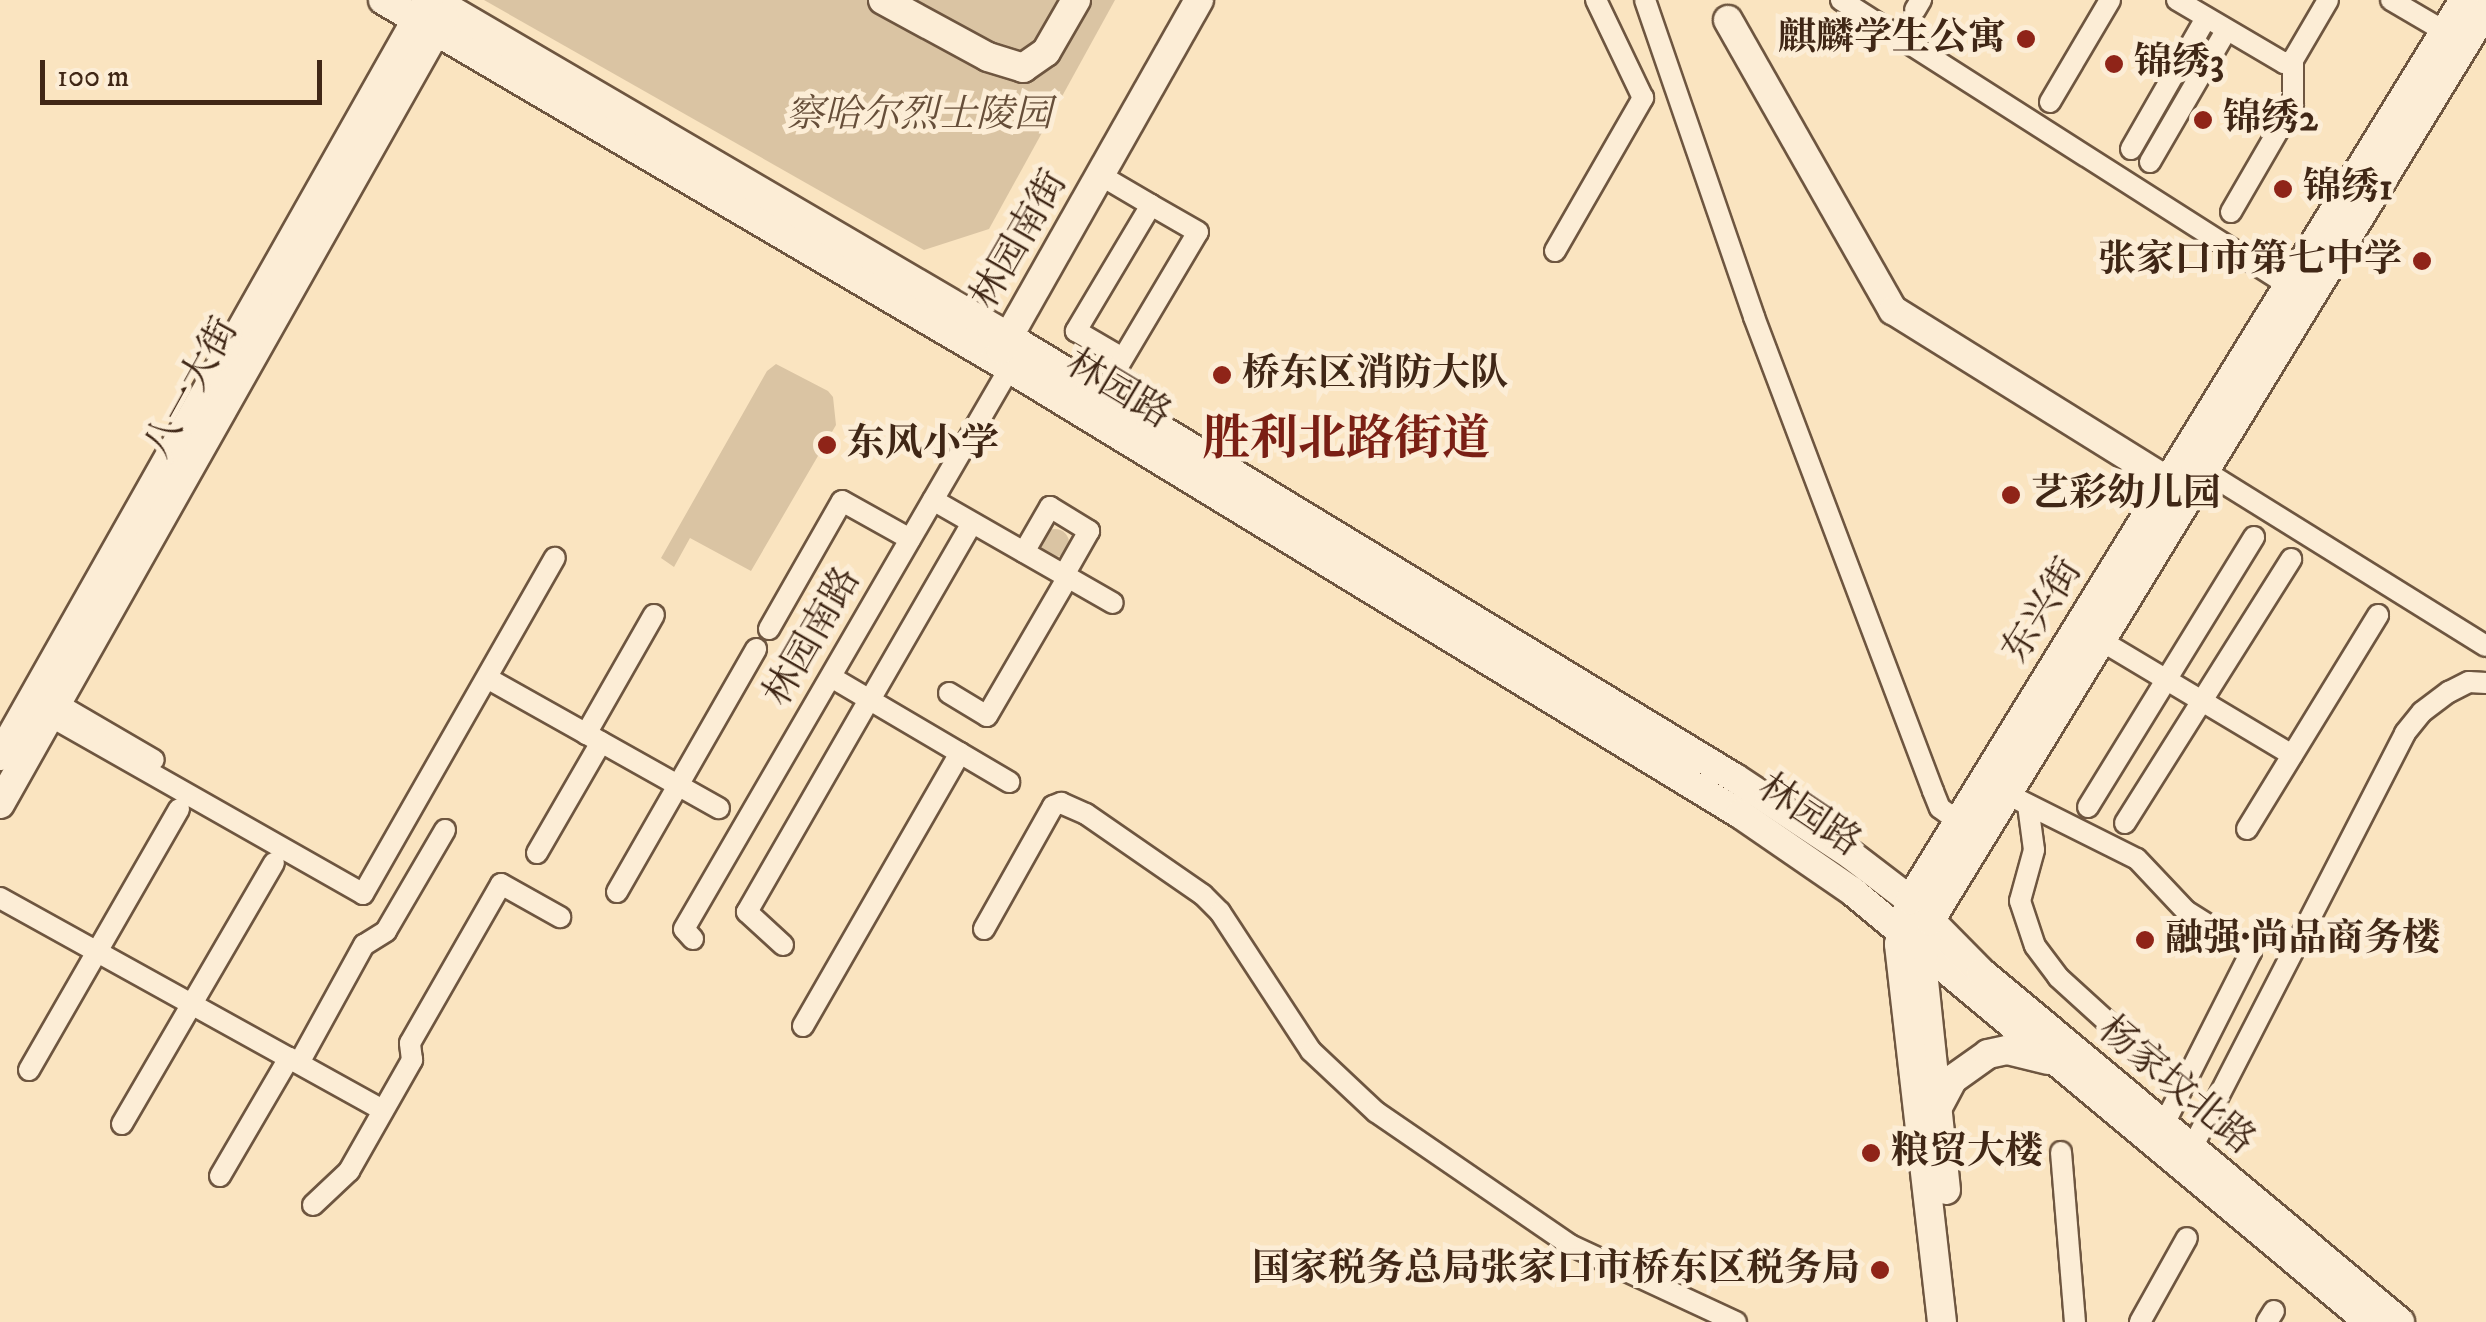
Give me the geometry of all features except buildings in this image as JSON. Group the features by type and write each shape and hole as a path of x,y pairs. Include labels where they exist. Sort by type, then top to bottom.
{"main road":[{"name":"林园路","path":"383,0 432,12 1004,355 1735,778 1910,900"},
{"path":"883,0 988,57 1023,68 1046,52 1076,0"},
{"name":"林园南街","path":"1004,355 1198,0"},
{"name":"东兴街","path":"2455,37 2464,0"},
{"name":"东兴街","path":"1961,1322 1923,949 1930,921 2018,799 2186,481 2298,292 2455,37 2486,10"},
{"name":"八一大街","path":"0,804 432,12"},
{"name":"八一大街","path":"0,756 432,12"},
{"path":"1728,20 1893,310 2186,481"},
{"name":"林园路","path":"1004,355 1709,794 1852,891 1901,931"},
{"name":"东兴街","path":"1942,1322 1904,991 1901,931 1910,900 1958,822 2186,481"},
{"path":"1852,891 1888,947 1904,991"},
{"name":"杨家坟北路","path":"1910,900 1981,972 2400,1322"},
{"name":"杨家坟北路","path":"1901,931 2369,1322"},
{"path":"1938,1109 1953,1078 1988,1054 2007,1050 2056,1063"}],"street":[{"path":"1554,251 1643,98 1596,0"},
{"path":"1645,0 1754,317 1933,791 1940,808 1958,822"},
{"path":"1841,0 2298,292"},
{"path":"2050,102 2110,0"},
{"path":"2177,0 2276,61 2292,60"},
{"path":"2231,212 2293,105 2292,60 2328,0"},
{"path":"2391,0 2455,37"},
{"path":"2131,149 2206,18"},
{"path":"2150,162 2226,30"},
{"path":"1100,175 1198,232 1113,376 1140,392"},
{"path":"1114,352 1076,331 1152,205"},
{"name":"林园南路","path":"693,938 684,929 910,540 1004,355"},
{"path":"2186,481 2486,646"},
{"path":"932,500 1113,603"},
{"path":"769,629 842,501 910,540"},
{"path":"949,694 987,716 1090,530 1050,507 1024,552"},
{"path":"783,946 747,912 972,523"},
{"path":"2088,807 2254,537"},
{"path":"53,710 364,894 555,558"},
{"path":"2125,824 2290,559"},
{"path":"537,853 654,615"},
{"path":"2247,829 2378,615"},
{"path":"2100,640 2292,755"},
{"path":"618,892 756,649"},
{"path":"830,677 872,696 1009,782"},
{"path":"486,678 720,808"},
{"path":"2192,1148 2405,733 2422,712 2450,692 2470,682 2486,683"},
{"path":"53,710 284,834"},
{"path":"803,1026 960,753"},
{"path":"2018,799 2034,850 2020,901 2035,946 2058,977 2182,1089"},
{"path":"2018,799 2137,859 2186,911 2251,952 2164,1124"},
{"path":"984,929 1052,806 1061,802 1086,814 1203,895 1220,912 1310,1050 1376,1112 1570,1245 1736,1322"},
{"path":"29,1070 179,808"},
{"path":"220,1176 364,944 386,931 446,830"},
{"path":"122,1124 274,863"},
{"path":"313,1205 349,1171 412,1060 410,1043 502,884 560,918"},
{"path":"0,898 384,1110"},
{"path":"2061,1152 2076,1322"},
{"path":"2140,1322 2187,1238"}],"green space":[{"name":"察哈尔烈士陵园","path":"484,0 1115,0 989,229 924,250"},
{"path":"776,364 828,391 833,397 836,425 751,571 690,538 674,567 661,558 767,371"},
{"path":"1055,529 1065,533 1069,543 1065,553 1055,557 1045,553 1041,543 1045,533"}],"place":[{"name":"麒麟学生公寓","path":"2026,39"},
{"name":"锦绣3","path":"2114,64"},
{"name":"锦绣2","path":"2203,120"},
{"name":"锦绣1","path":"2283,189"},
{"name":"张家口市第七中学","path":"2422,261"},
{"name":"桥东区消防大队","path":"1222,375"},
{"name":"东风小学","path":"827,445"},
{"name":"艺彩幼儿园","path":"2011,495"},
{"name":"融强·尚品商务楼","path":"2145,940"},
{"name":"粮贸大楼","path":"1871,1153"},
{"name":"国家税务总局张家口市桥东区税务局","path":"1880,1270"}],"district":[{"name":"胜利北路街道","path":"1346,441"}]}
